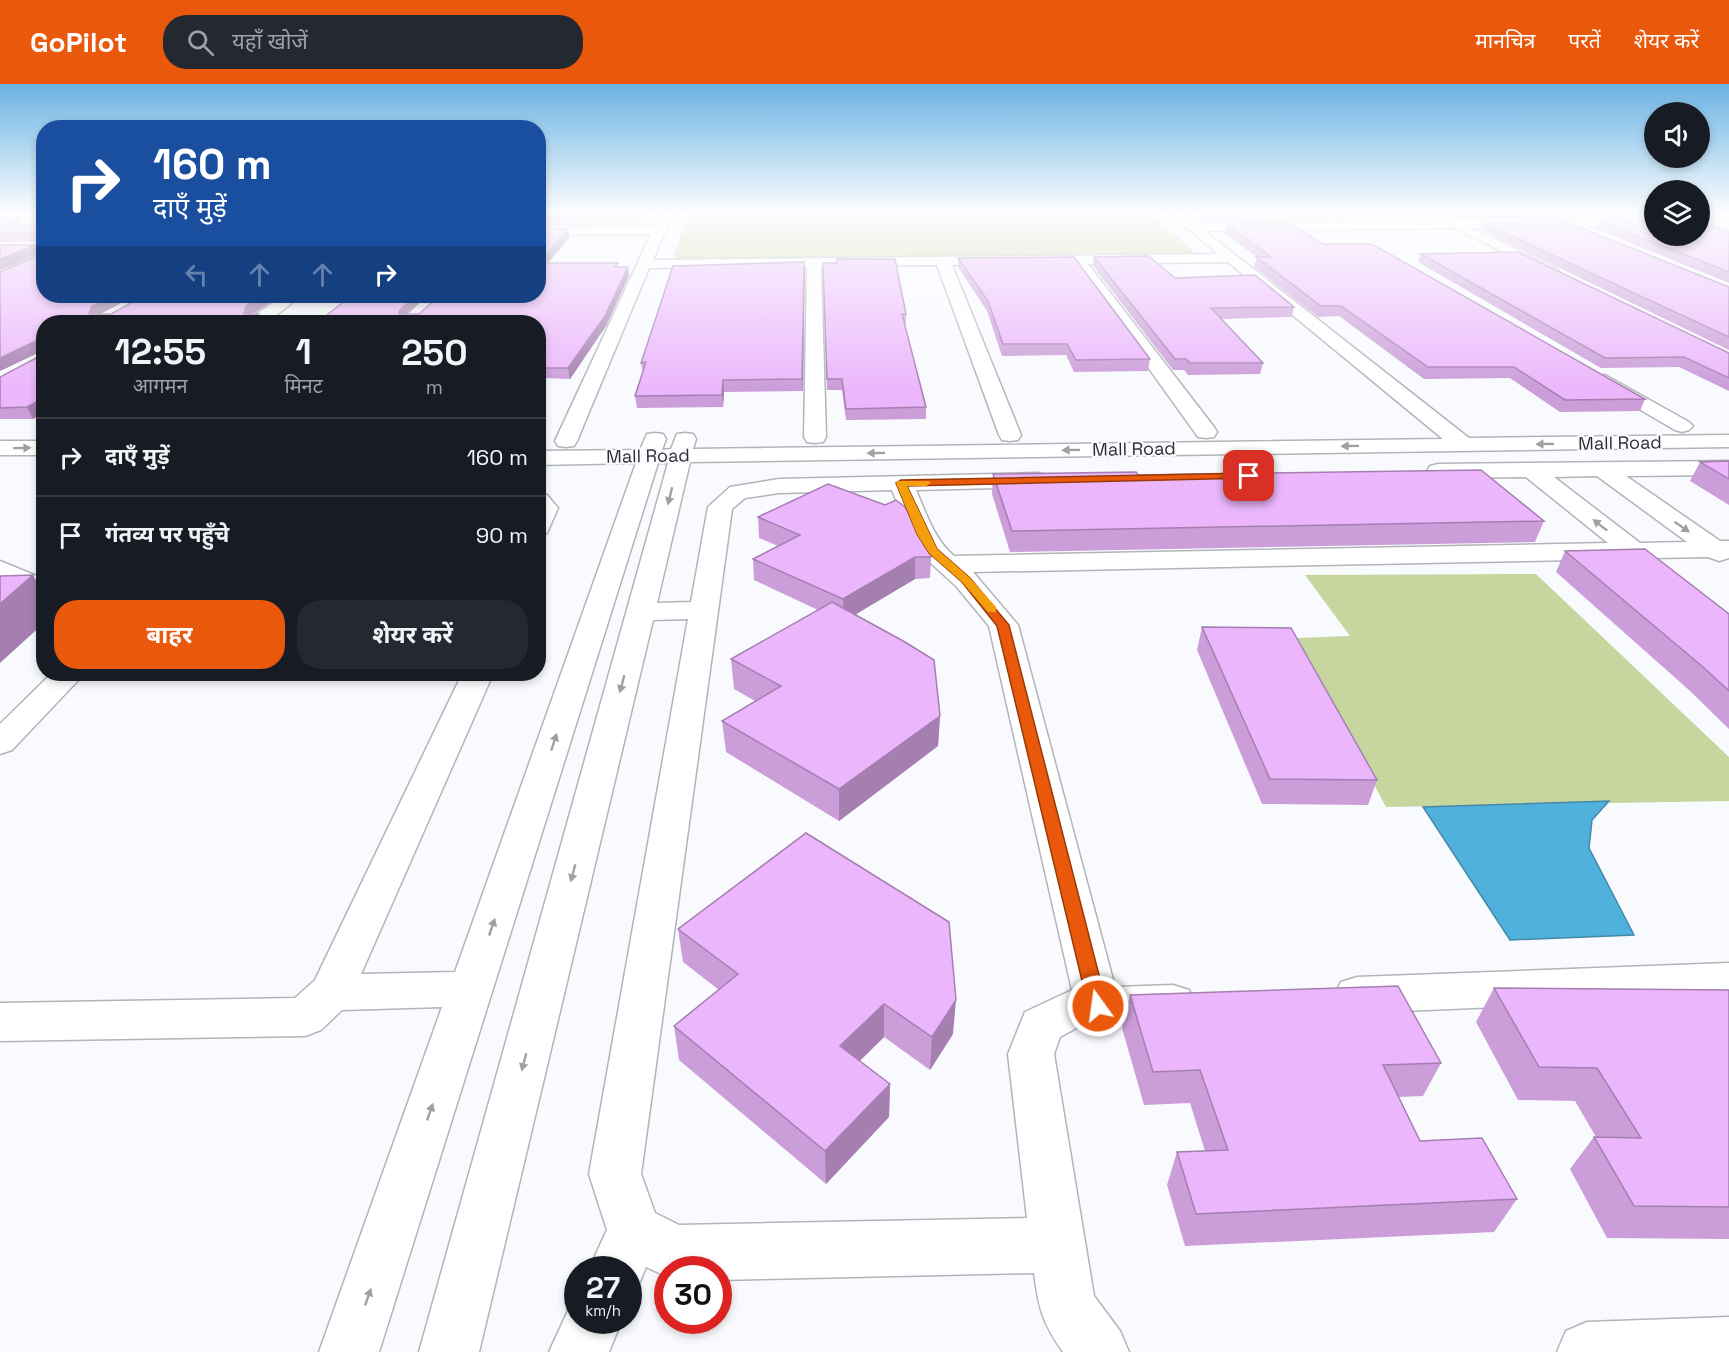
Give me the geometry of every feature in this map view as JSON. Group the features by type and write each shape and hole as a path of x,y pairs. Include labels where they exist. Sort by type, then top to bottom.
{"street":[{"path":"566,441 641,271"},
{"path":"814,271 815,437"},
{"path":"948,271 1010,435"},
{"path":"1086,271 1206,432"},
{"path":"1248,271 1464,445"},
{"path":"1549,271 1563,278"},
{"path":"267,315 284,303"},
{"path":"1595,375 1682,426"},
{"name":"Mall Road","path":"546,457 815,437 1729,425"},
{"name":"Mall Road","path":"546,441 667,448 1464,445 1729,441"},
{"path":"0,448 36,447"},
{"path":"449,1352 640,612 667,448"},
{"path":"349,1352 471,989 667,448"},
{"path":"0,466 36,465"},
{"path":"1600,468 1724,553"},
{"path":"1058,1245 675,1253 625,1250 615,1174 720,507 738,492 779,486 1530,469 1729,468"},
{"path":"1530,469 1660,572"},
{"path":"901,483 923,534 933,551 966,580 1003,625 1098,1006"},
{"path":"947,564 1635,551 1724,553"},
{"path":"0,569 36,586"},
{"path":"640,612 704,610"},
{"path":"0,743 61,681"},
{"path":"0,1022 305,1017 331,992 475,681"},
{"path":"1312,997 1729,980"},
{"path":"331,992 471,989"},
{"path":"1099,1352 1067,1308 1031,1054 1041,1025 1075,1006 1217,1001"},
{"path":"579,1352 587,1334"},
{"path":"1587,1352 1729,1346"}],"green space":[{"path":"1536,574 1729,757 1729,801 1386,807 1297,638 1350,636 1305,575"}],"water":[{"path":"1609,801 1592,820 1589,848 1634,935 1510,940 1423,807"}],"building":[{"path":"36,271 36,303 98,303 92,306 89,314 111,314 131,303 251,303 246,306 244,314 258,314 36,315 36,341 0,358 0,272"},
{"path":"546,271 626,271 605,316 568,368 546,368 546,315 327,315 342,303 408,303 399,311 399,314 419,314 431,303 546,303"},
{"path":"671,271 804,271 802,379 723,380 722,395 635,396 646,362 641,363"},
{"path":"823,271 897,271 906,314 902,314 926,407 846,409 842,379 827,379"},
{"path":"967,271 1085,271 1150,359 1076,360 1067,344 1003,344 988,301"},
{"path":"1105,271 1167,271 1175,278 1255,275 1294,307 1211,308 1263,363 1190,363 1186,359 1175,359"},
{"path":"1275,271 1420,271 1645,399 1565,400 1514,367 1428,367 1341,306 1321,306"},
{"path":"1451,271 1558,271 1729,353 1729,378 1684,357 1605,358"},
{"path":"1587,271 1689,271 1729,287 1729,337"},
{"path":"36,358 36,402 27,407 0,408 0,377"},
{"path":"1729,461 1729,479 1700,462"},
{"path":"1481,470 1544,521 1012,531 993,474 1136,472 1138,475"},
{"path":"828,484 885,505 896,500 905,507 927,541 931,557 915,557 843,599 753,559 800,535 758,517"},
{"path":"1645,549 1729,614 1729,691 1565,551"},
{"path":"33,575 0,604 0,576"},
{"path":"832,602 934,660 940,716 839,789 722,721 781,686 731,659"},
{"path":"1202,627 1291,628 1377,780 1270,779"},
{"path":"806,833 949,922 956,1000 932,1037 884,1004 840,1046 890,1084 825,1151 674,1026 738,974 678,929"},
{"path":"1398,986 1441,1063 1383,1065 1420,1141 1482,1138 1517,1199 1196,1214 1177,1152 1228,1150 1200,1070 1153,1072 1130,995"},
{"path":"1494,988 1729,990 1729,1207 1634,1206 1594,1137 1641,1138 1597,1068 1539,1067"}],"slow traffic":[{"path":"926,483 901,483 923,534 933,551 966,580 992,610"}],"route":[{"path":"1098,1006 1003,625 966,580 933,551 923,534 901,483 1249,476"}]}
